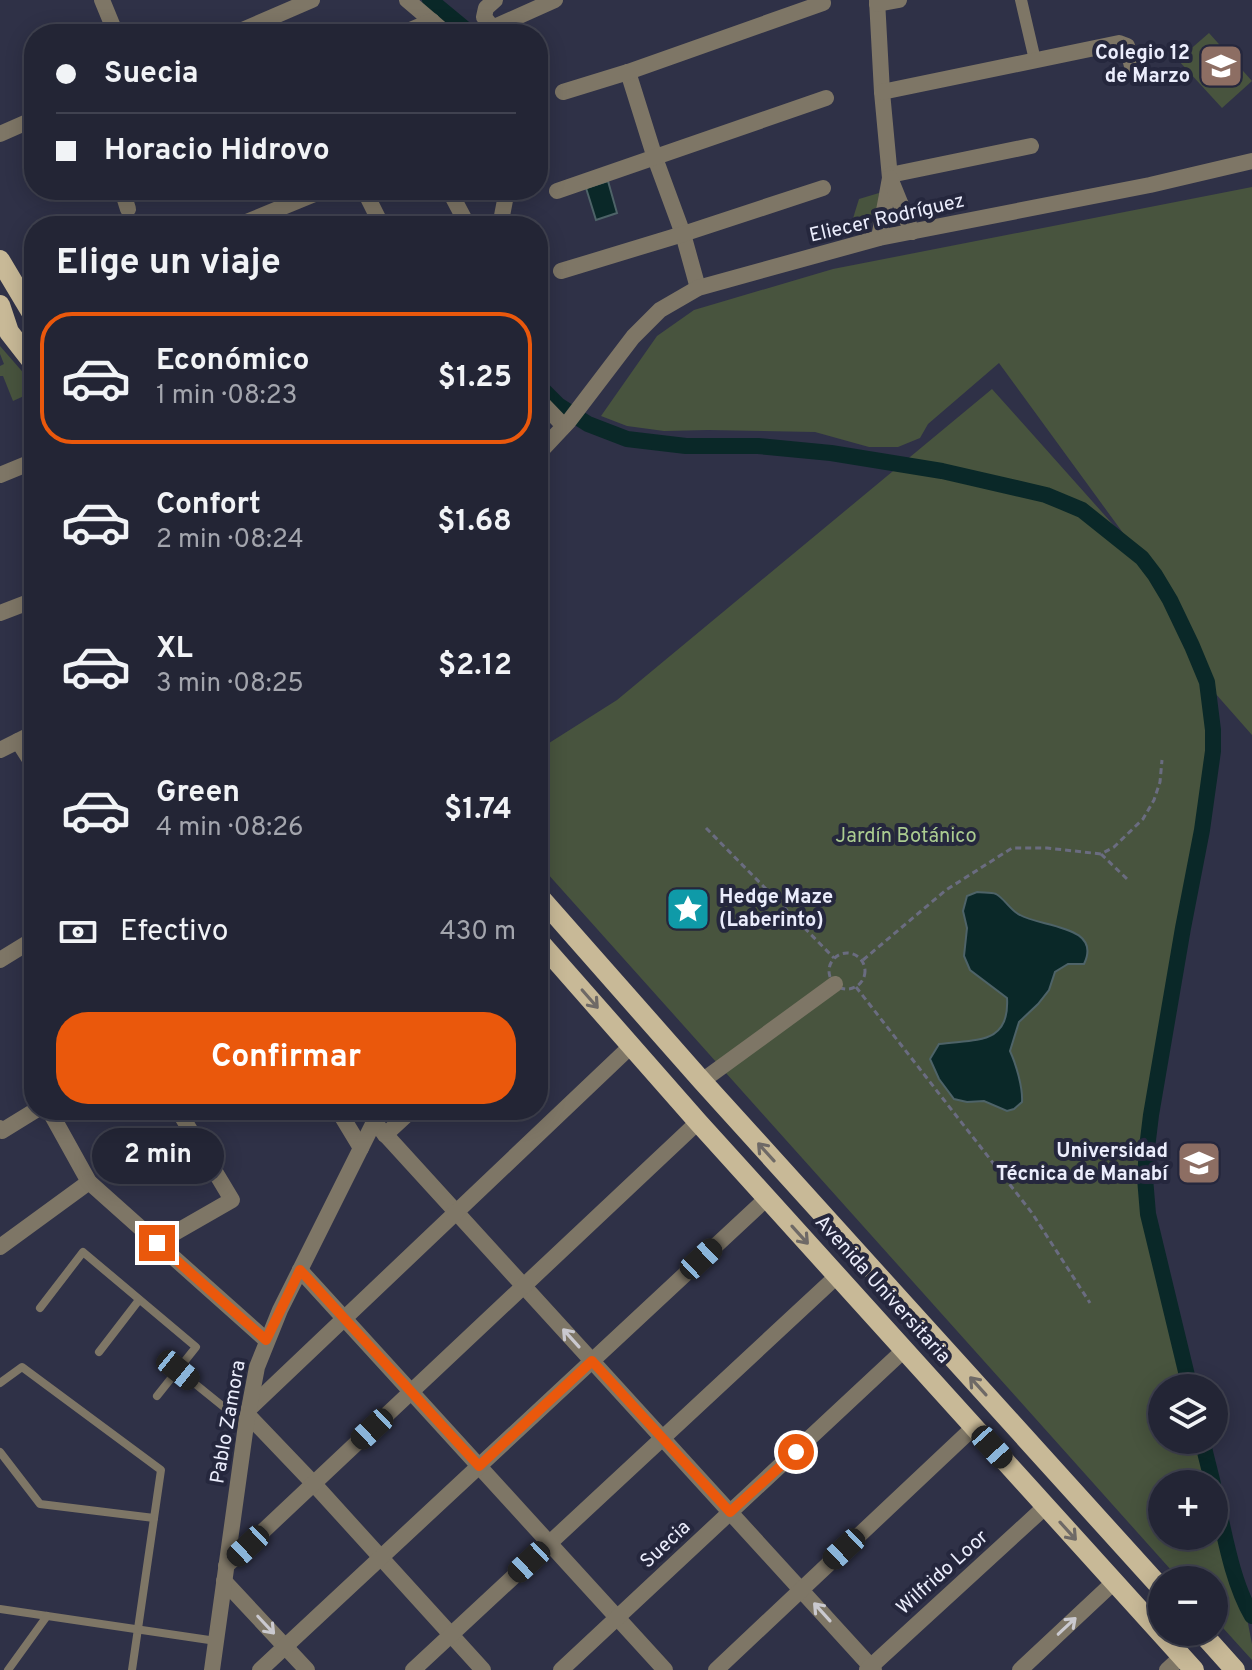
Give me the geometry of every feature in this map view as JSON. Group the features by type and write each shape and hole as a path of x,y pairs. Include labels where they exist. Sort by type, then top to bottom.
{"main road":[{"path":"0,260 24,299"},
{"path":"0,305 4,334 24,354"},
{"name":"Avenida Universitaria","path":"548,906 1148,1574"},
{"name":"Avenida Universitaria","path":"548,951 1114,1582 1181,1666"},
{"path":"1214,1646 1235,1670"}],"street":[{"path":"102,0 112,24"},
{"path":"256,24 312,0"},
{"path":"407,0 435,24"},
{"path":"490,24 484,12 495,0"},
{"path":"509,24 555,0"},
{"path":"879,238 890,176 877,2 899,0"},
{"path":"1021,0 1035,60"},
{"path":"563,92 823,3"},
{"path":"425,24 432,21"},
{"path":"882,92 1122,43 1127,46 1132,66"},
{"path":"628,72 698,288"},
{"path":"557,191 826,98"},
{"path":"0,134 24,123"},
{"path":"890,176 1031,146"},
{"name":"Eliecer Rodríguez","path":"548,444 567,424 633,337 660,310 698,288 879,238 1150,185 1252,161"},
{"path":"890,176 912,232"},
{"path":"561,271 823,188"},
{"path":"125,200 128,209"},
{"path":"261,216 300,200"},
{"path":"548,408 567,424"},
{"path":"0,475 24,465"},
{"path":"0,613 24,604"},
{"path":"0,750 24,738"},
{"path":"18,741 24,750"},
{"path":"0,960 24,945"},
{"path":"702,1081 835,984"},
{"path":"483,1670 248,1416 344,1319 631,1046"},
{"path":"0,1128 2,1131 24,1117"},
{"path":"55,1120 89,1182 266,1340"},
{"path":"157,1243 232,1200 184,1120"},
{"path":"344,1120 361,1148"},
{"path":"380,1122 456,1212 870,1669"},
{"name":"Pablo Zamora","path":"212,1670 257,1367 266,1340 361,1148 380,1122"},
{"path":"307,1670 225,1573 314,1484 698,1122"},
{"path":"0,1224 6,1243 89,1182"},
{"path":"260,1670 767,1198"},
{"path":"300,1270 665,1670"},
{"path":"413,1670 837,1276"},
{"name":"Suecia","path":"561,1670 904,1350"},
{"path":"716,1670 974,1427"},
{"name":"Wilfrido Loor","path":"870,1669 1046,1506"},
{"path":"1020,1670 1114,1582"}],"lane":[{"path":"40,1308 83,1252 196,1347 157,1396"},
{"path":"99,1352 139,1300"},
{"path":"0,1383 22,1367 161,1470 132,1670"},
{"path":"178,1370 248,1416"},
{"path":"0,1452 40,1504 154,1518"},
{"path":"0,1609 216,1641"},
{"path":"8,1670 47,1616"}],"path":[{"path":"863,960 946,890 1012,848 1101,854 1114,847 1143,819 1154,800 1162,760"},
{"path":"706,828 834,958"},
{"path":"1101,854 1127,879"},
{"path":"849,952 863,960 866,975 856,987 845,989 835,984 829,971 834,958 849,952"},
{"path":"856,987 1032,1213 1090,1303"}],"green space":[{"name":"Colegio 12 de Marzo","path":"1209,33 1252,81 1222,108 1178,60"},
{"name":"Jardín Botánico","path":"1252,187 1252,735 1207,684 1213,730 1208,796 1151,1115 1145,1178 1148,1214 1187,1374 1148,1374 1148,1454 1206,1454 1210,1470 1148,1470 1148,1544 548,874 548,744 617,700 992,389 1134,548 999,363 928,424 920,438 898,447 869,447 815,432 664,431 627,426 601,416 657,336 694,310 833,269"},
{"path":"879,193 877,217 872,223 850,228 859,199"},
{"path":"0,346 24,374 24,396 13,401 3,376 0,376 0,366 4,364"},
{"name":"Jardín Botánico","path":"1228,1542 1244,1603 1252,1660 1228,1633 1228,1566 1167,1566 1153,1550 1228,1550"}],"shaded area":[{"path":"608,181 617,213 596,220 586,188"},
{"path":"977,892 996,894 1020,915 1067,929 1085,942 1088,951 1084,964 1068,964 1055,972 1049,990 1019,1022 1010,1051 1019,1076 1022,1102 1007,1111 984,1101 954,1099 939,1079 930,1059 939,1044 977,1040 996,1032 1003,1025 1007,998 970,970 964,956 967,928 963,911 967,896"}],"waterway":[{"path":"430,0 459,24"},
{"path":"548,395 588,424 627,439 686,446 758,446 831,453 942,471 1046,495 1082,510 1142,558 1155,575 1170,600 1207,682 1213,730 1202,830 1151,1115 1145,1178 1148,1214 1187,1374"},
{"path":"1206,1454 1210,1470"},
{"path":"1228,1550 1233,1571 1252,1616"}],"place":[{"name":"Colegio 12 de Marzo","path":"1221,66"},
{"name":"Hedge Maze (Laberinto)","path":"688,909"},
{"name":"Universidad Técnica de Manabí","path":"1199,1163"}],"route":[{"path":"157,1243 266,1340 300,1270 479,1466 592,1361 730,1512 796,1452"}]}
